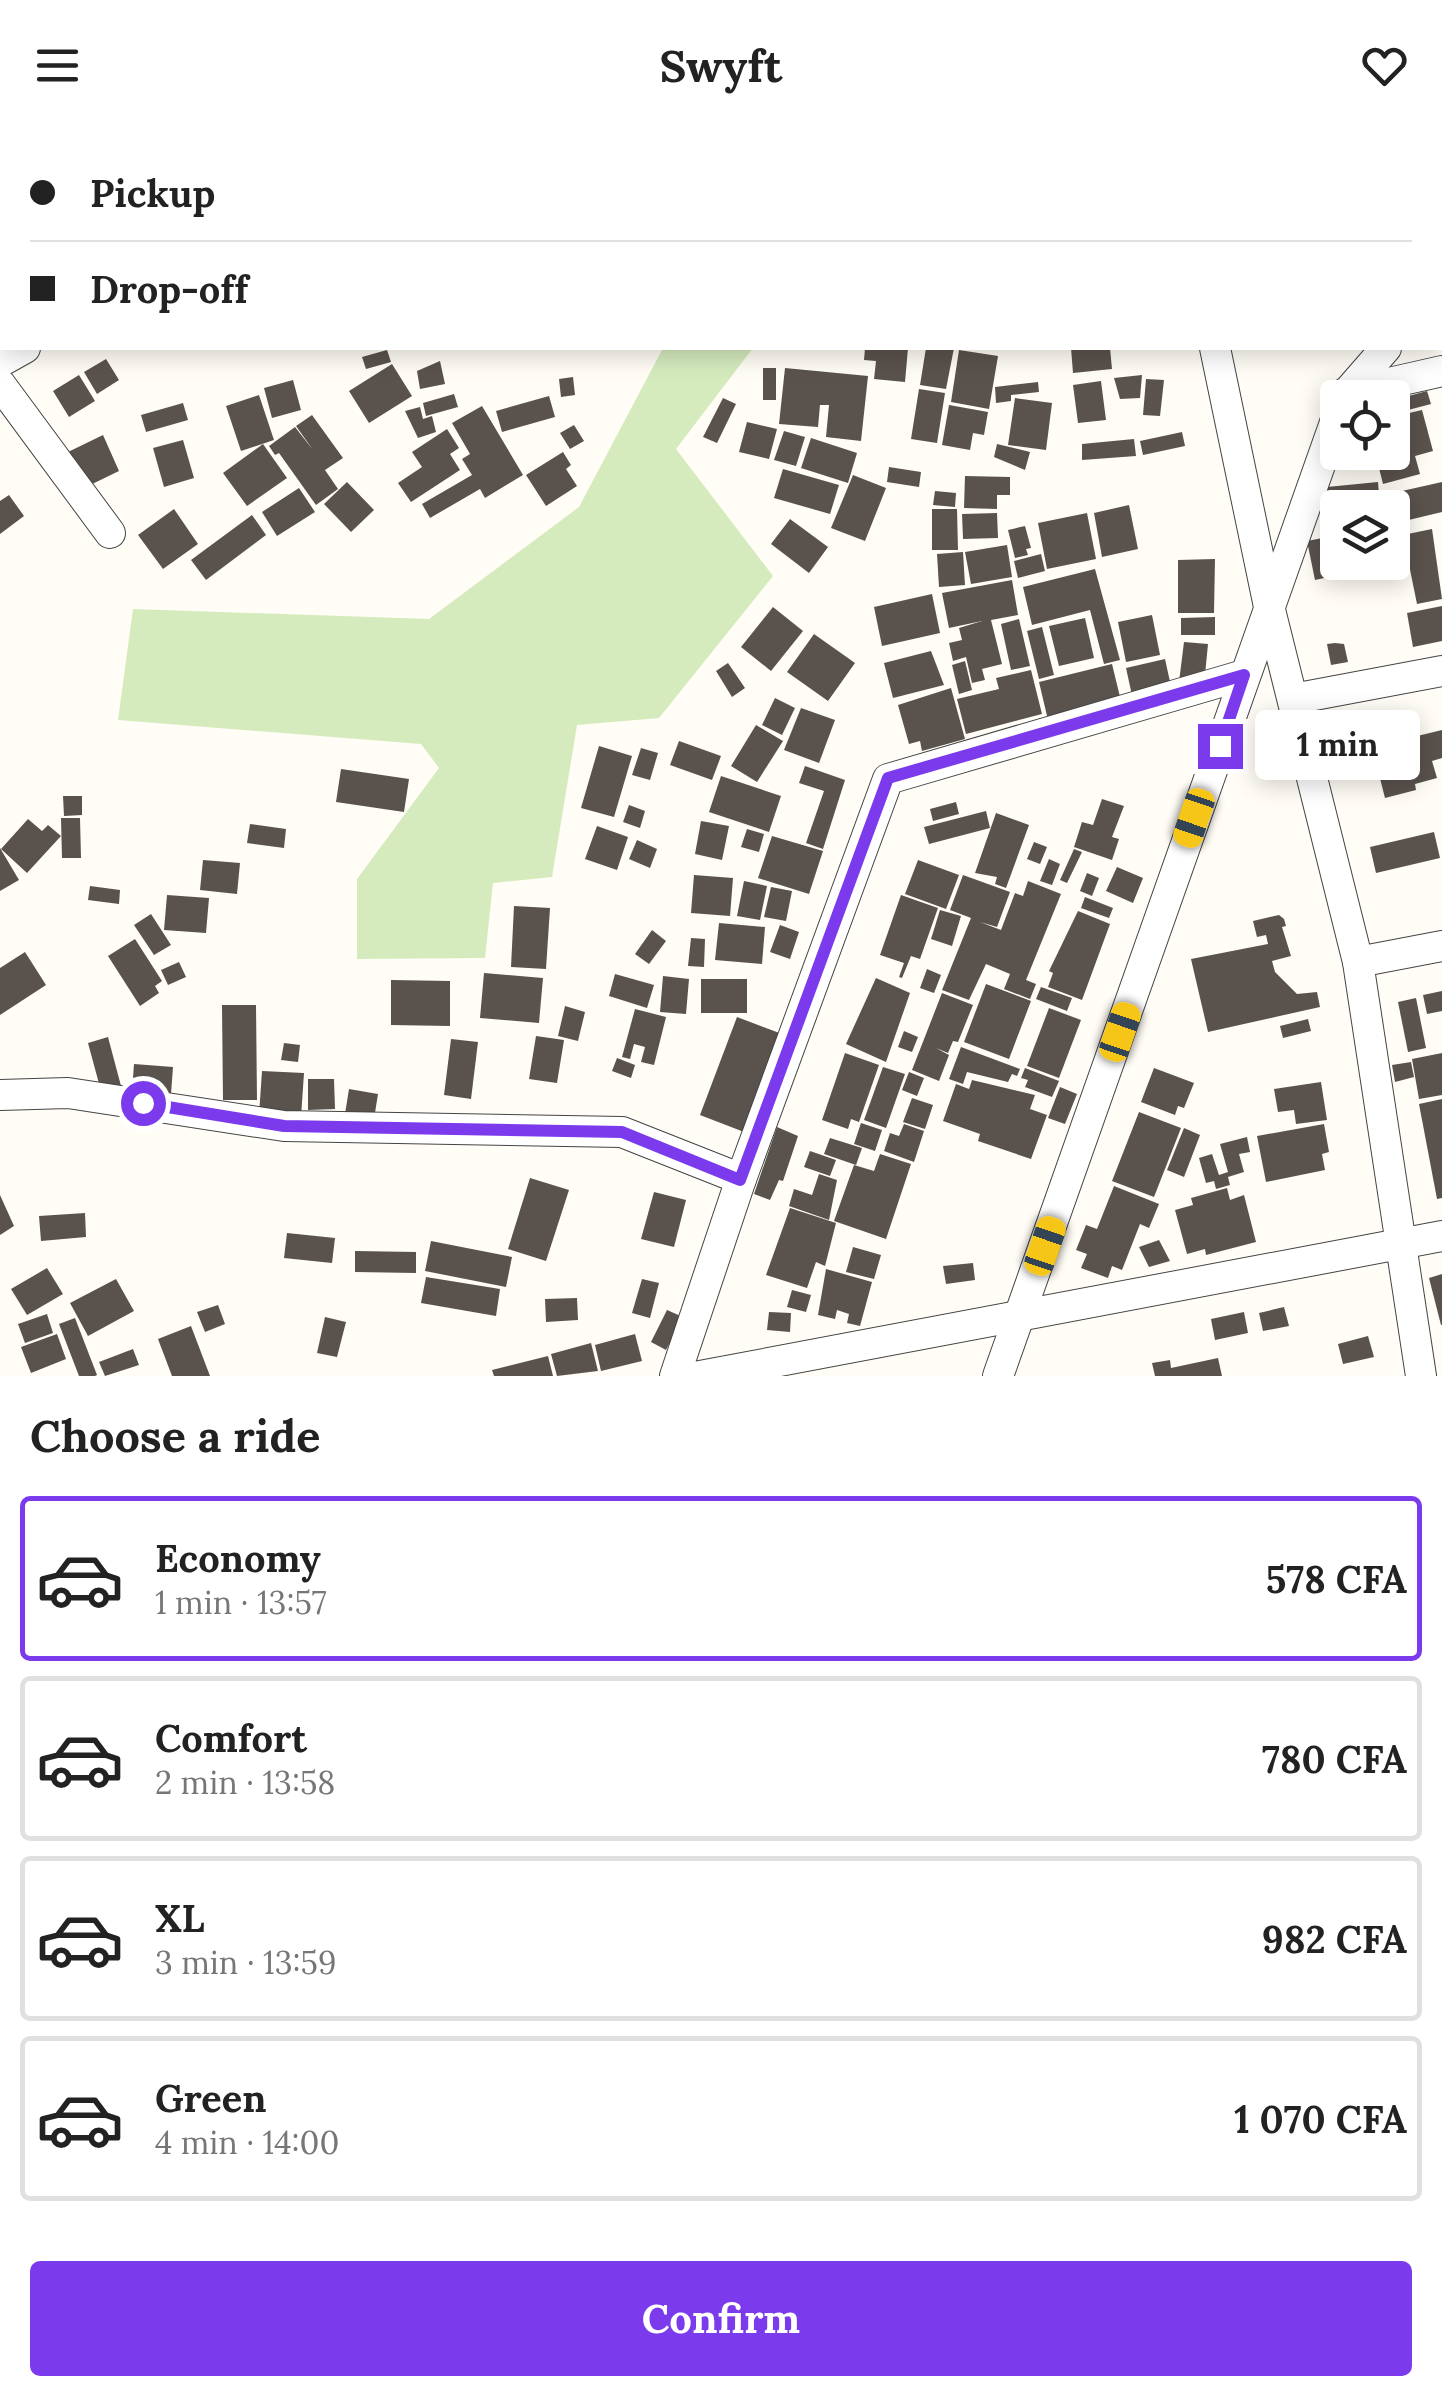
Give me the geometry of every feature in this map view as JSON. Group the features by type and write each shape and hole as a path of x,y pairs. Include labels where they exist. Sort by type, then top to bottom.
{"street":[{"path":"1215,350 1268,602 1358,962 1420,1376"},
{"path":"1360,380 1384,350"},
{"path":"1410,381 1442,371"},
{"path":"0,384 110,534"},
{"path":"998,1376 1320,461"},
{"path":"1292,698 1442,671"},
{"path":"675,1376 740,1180 888,778 1244,675"},
{"path":"1358,962 1442,946"},
{"path":"0,1095 68,1093 284,1126 622,1132 740,1180"},
{"path":"700,1376 1442,1236"}],"green space":[{"path":"662,350 751,350 676,449 773,576 659,718 577,725 552,877 493,883 485,958 357,959 357,879 439,768 421,744 118,720 133,609 429,619 579,507"}],"building":[{"path":"387,350 391,362 366,369 362,357"},
{"path":"865,350 908,350 905,382 874,379 876,361 864,360"},
{"path":"926,350 954,350 946,389 920,385"},
{"path":"959,350 998,356 989,409 951,402"},
{"path":"1071,350 1110,350 1112,369 1073,373"},
{"path":"106,359 119,380 97,394 84,372"},
{"path":"440,361 445,384 420,389 417,371"},
{"path":"392,364 412,396 369,423 349,391"},
{"path":"763,368 776,368 776,400 763,400"},
{"path":"785,368 868,376 861,441 826,437 829,405 820,405 818,427 779,424"},
{"path":"79,375 95,401 69,417 53,391"},
{"path":"1142,375 1140,398 1120,399 1114,378"},
{"path":"573,377 575,395 561,397 559,379"},
{"path":"1146,379 1164,380 1160,416 1143,415"},
{"path":"293,380 301,410 272,418 264,388"},
{"path":"1101,381 1106,420 1078,423 1073,385"},
{"path":"1038,382 1039,392 1011,395 1011,401 996,403 995,387"},
{"path":"919,389 945,393 937,443 911,439"},
{"path":"1427,391 1431,404 1410,409 1410,396"},
{"path":"454,394 458,407 426,416 423,403"},
{"path":"259,395 274,440 241,451 226,406"},
{"path":"549,396 555,417 502,432 496,411"},
{"path":"723,398 736,404 717,443 703,437"},
{"path":"1015,398 1052,403 1046,450 1008,445"},
{"path":"183,403 188,420 146,432 141,415"},
{"path":"949,405 988,412 984,435 973,433 970,450 942,445"},
{"path":"482,406 523,475 485,498 480,489 430,518 422,504 472,475 462,459 470,454 452,423"},
{"path":"420,407 423,419 432,416 436,432 418,438 405,411"},
{"path":"1422,410 1433,451 1415,456 1420,474 1383,484 1380,470 1410,470 1410,413"},
{"path":"312,415 343,458 325,470 338,489 316,505 279,453 275,455 269,446 295,427 313,450 296,426"},
{"path":"747,422 777,429 769,459 739,452"},
{"path":"574,425 584,441 570,449 560,433"},
{"path":"447,429 459,448 450,454 460,470 411,502 398,483 422,467 412,452"},
{"path":"784,431 805,437 796,466 774,460"},
{"path":"1182,432 1185,446 1143,455 1140,441"},
{"path":"103,435 119,471 86,487 68,452"},
{"path":"811,438 857,453 848,483 801,468"},
{"path":"1134,439 1136,456 1082,460 1082,444"},
{"path":"183,440 194,478 164,487 153,448"},
{"path":"263,444 287,478 247,506 223,473"},
{"path":"997,444 1030,452 1025,470 994,457"},
{"path":"563,452 571,465 566,469 577,486 546,506 526,475"},
{"path":"889,467 921,472 919,487 887,482"},
{"path":"783,469 839,485 830,514 774,498"},
{"path":"853,475 886,488 865,541 831,528"},
{"path":"965,476 1010,477 1010,495 997,495 997,509 964,508"},
{"path":"347,482 374,510 351,532 324,504"},
{"path":"1378,482 1379,490 1327,490 1327,487"},
{"path":"1442,482 1442,512 1410,520 1410,490 1406,490"},
{"path":"299,488 315,512 277,536 262,512"},
{"path":"935,491 956,493 955,507 933,505"},
{"path":"9,495 24,516 0,534 0,501"},
{"path":"1129,505 1138,549 1102,557 1094,513"},
{"path":"174,509 198,544 163,569 138,535"},
{"path":"932,509 957,509 958,550 932,550"},
{"path":"997,513 998,538 963,539 962,514"},
{"path":"1087,513 1096,559 1047,569 1038,523"},
{"path":"252,515 266,535 206,580 191,560"},
{"path":"790,519 828,547 809,573 771,544"},
{"path":"1025,526 1031,548 1026,549 1028,555 1015,558 1008,530"},
{"path":"1432,529 1442,599 1417,604 1410,570 1410,534"},
{"path":"1320,538 1320,579 1315,580 1307,541"},
{"path":"1007,545 1012,577 971,584 965,552"},
{"path":"963,552 965,585 939,587 937,554"},
{"path":"1041,554 1045,571 1018,578 1014,561"},
{"path":"1215,559 1214,613 1178,613 1178,560"},
{"path":"1095,569 1120,660 1104,664 1090,610 1032,625 1023,587"},
{"path":"1012,580 1018,615 991,620 1002,664 982,669 985,680 972,683 966,657 953,661 949,643 962,640 959,628 982,621 949,628 942,593"},
{"path":"932,594 940,633 882,646 874,607"},
{"path":"1442,606 1442,641 1413,647 1407,613"},
{"path":"773,607 803,631 771,671 741,647"},
{"path":"1152,615 1160,655 1126,662 1118,622"},
{"path":"1215,617 1215,635 1181,635 1181,618"},
{"path":"1085,618 1094,658 1059,666 1049,626"},
{"path":"1019,619 1030,666 1011,670 1001,624"},
{"path":"1042,627 1054,675 1039,679 1027,631"},
{"path":"814,634 855,663 828,701 787,672"},
{"path":"1184,642 1208,644 1204,685 1179,682"},
{"path":"1327,644 1344,644 1348,662 1331,665"},
{"path":"931,651 944,685 893,698 884,663"},
{"path":"1165,659 1172,691 1133,700 1126,668"},
{"path":"965,661 972,690 959,694 952,665"},
{"path":"728,663 745,688 732,697 716,671"},
{"path":"1112,664 1121,701 1048,720 1039,682"},
{"path":"1031,670 1042,714 966,734 957,699 999,689 996,678"},
{"path":"951,688 965,739 922,751 920,741 909,744 898,705"},
{"path":"775,698 795,708 782,735 762,725"},
{"path":"801,708 835,720 819,763 784,750"},
{"path":"756,725 783,741 757,782 731,766"},
{"path":"1359,729 1365,754 1345,760 1338,735"},
{"path":"1442,730 1442,758 1432,761 1437,778 1415,784 1416,790 1385,798 1372,747"},
{"path":"679,741 721,756 712,780 670,765"},
{"path":"599,746 632,756 614,817 581,808"},
{"path":"641,748 658,753 650,780 632,775"},
{"path":"805,766 845,780 823,849 806,843 824,791 799,783"},
{"path":"341,769 409,779 404,812 336,802"},
{"path":"721,776 781,796 769,832 709,812"},
{"path":"63,796 82,796 82,815 64,816"},
{"path":"1102,799 1124,806 1112,837 1119,839 1112,860 1074,847 1082,822 1093,825"},
{"path":"956,802 959,814 933,821 930,809"},
{"path":"629,805 645,811 640,828 623,822"},
{"path":"986,811 990,828 929,844 924,827"},
{"path":"996,813 1029,825 1006,888 995,884 997,877 975,873"},
{"path":"61,818 80,818 81,858 62,858"},
{"path":"28,819 42,831 48,825 61,836 27,873 1,849"},
{"path":"701,821 729,826 722,860 695,854"},
{"path":"250,824 286,829 284,848 247,843"},
{"path":"597,826 628,837 617,870 585,859"},
{"path":"747,829 764,834 759,852 741,847"},
{"path":"1434,832 1440,858 1376,873 1370,847"},
{"path":"772,836 823,851 809,894 758,878"},
{"path":"637,840 657,849 650,868 629,859"},
{"path":"1034,842 1047,847 1040,864 1027,859"},
{"path":"0,848 19,880 0,891"},
{"path":"1074,849 1082,852 1067,883 1060,880"},
{"path":"1049,859 1060,864 1052,885 1040,881"},
{"path":"203,860 240,863 237,894 200,890"},
{"path":"918,860 959,875 946,909 905,894"},
{"path":"1117,867 1143,878 1133,903 1106,891"},
{"path":"1087,873 1099,878 1092,896 1080,891"},
{"path":"694,875 733,878 730,916 691,913"},
{"path":"963,875 1010,892 997,927 980,922 1001,930 1015,893 1023,896 1028,881 1061,894 1026,980 1036,984 1030,999 1004,989 1010,974 986,964 969,1000 942,990 971,918 950,910"},
{"path":"744,881 767,886 760,920 737,916"},
{"path":"90,886 120,890 119,904 88,900"},
{"path":"771,887 792,891 786,921 764,917"},
{"path":"167,895 209,898 206,933 164,930"},
{"path":"901,895 938,908 920,959 911,956 902,978 899,977 904,963 880,955"},
{"path":"1085,897 1113,908 1109,918 1081,908"},
{"path":"514,906 550,908 546,969 511,967"},
{"path":"940,910 961,916 952,946 931,939"},
{"path":"1078,911 1110,924 1082,1000 1048,987 1053,973 1049,971"},
{"path":"151,914 171,945 154,955 134,925"},
{"path":"1279,915 1284,919 1286,926 1282,927 1291,956 1272,961 1275,972 1297,994 1317,992 1320,1007 1208,1032 1191,959 1268,944 1266,935 1257,937 1253,921"},
{"path":"719,923 765,927 762,964 715,960"},
{"path":"780,925 799,932 790,959 770,952"},
{"path":"652,930 666,941 649,964 635,954"},
{"path":"691,938 705,939 704,967 688,966"},
{"path":"135,939 162,981 155,986 159,993 140,1006 108,956"},
{"path":"25,952 46,985 0,1015 0,968"},
{"path":"179,962 186,977 168,985 161,970"},
{"path":"927,969 941,975 934,993 920,988"},
{"path":"484,973 543,978 539,1023 480,1018"},
{"path":"615,974 654,985 647,1008 609,996"},
{"path":"663,976 689,979 686,1014 660,1012"},
{"path":"876,978 910,993 886,1062 846,1044"},
{"path":"701,979 747,979 747,1013 701,1013"},
{"path":"391,980 450,981 450,1026 391,1025"},
{"path":"986,984 1031,1001 1009,1059 964,1042"},
{"path":"1041,987 1072,998 1067,1011 1036,999"},
{"path":"1442,991 1442,1011 1427,1014 1423,995"},
{"path":"942,993 973,1005 958,1042 953,1041 948,1053 936,1048 949,1055 939,1081 912,1070"},
{"path":"1416,998 1426,1048 1408,1052 1398,1002"},
{"path":"222,1005 256,1005 257,1100 223,1100"},
{"path":"565,1006 585,1012 578,1041 558,1036"},
{"path":"1049,1008 1081,1020 1059,1078 1027,1066"},
{"path":"635,1009 666,1017 654,1065 641,1062 645,1047 634,1044 630,1059 622,1057"},
{"path":"737,1017 782,1034 744,1132 700,1115"},
{"path":"1308,1019 1311,1031 1283,1038 1280,1026"},
{"path":"904,1031 918,1037 912,1052 898,1047"},
{"path":"536,1036 564,1040 557,1083 529,1079"},
{"path":"108,1037 121,1086 101,1091 88,1043"},
{"path":"451,1039 478,1042 471,1099 444,1095"},
{"path":"284,1043 300,1045 298,1062 281,1060"},
{"path":"961,1047 1020,1069 1017,1076 1012,1074 1008,1082 967,1072 963,1084 949,1079"},
{"path":"845,1053 879,1065 859,1122 851,1119 848,1129 822,1120"},
{"path":"1442,1053 1442,1095 1419,1099 1412,1059"},
{"path":"617,1058 635,1065 631,1078 612,1071"},
{"path":"1411,1062 1414,1077 1395,1082 1392,1065"},
{"path":"134,1064 173,1067 171,1094 132,1092"},
{"path":"883,1067 905,1074 886,1128 864,1120"},
{"path":"1025,1068 1059,1081 1052,1097 1025,1087 1028,1080 1021,1078"},
{"path":"1154,1068 1194,1083 1184,1108 1178,1106 1175,1115 1141,1102"},
{"path":"262,1071 304,1073 301,1117 259,1115"},
{"path":"909,1072 924,1078 917,1096 902,1090"},
{"path":"308,1079 334,1079 335,1109 308,1110"},
{"path":"972,1080 1035,1095 1030,1109 1047,1115 1031,1159 978,1141 980,1134 943,1121 956,1084 969,1089"},
{"path":"1321,1082 1327,1120 1296,1124 1294,1110 1278,1112 1274,1089"},
{"path":"1060,1087 1077,1094 1065,1124 1048,1118"},
{"path":"349,1089 378,1094 374,1119 345,1114"},
{"path":"912,1098 933,1105 925,1129 903,1122"},
{"path":"1442,1099 1442,1198 1437,1199 1419,1104"},
{"path":"1139,1112 1181,1128 1154,1197 1112,1181"},
{"path":"861,1123 882,1130 875,1151 854,1144"},
{"path":"904,1124 924,1131 914,1162 884,1151 890,1133 899,1136"},
{"path":"1324,1124 1329,1152 1322,1154 1325,1170 1266,1182 1257,1136"},
{"path":"777,1127 798,1136 783,1181 779,1180 770,1200 754,1194"},
{"path":"1184,1128 1200,1135 1184,1177 1167,1170"},
{"path":"1247,1137 1250,1152 1239,1154 1244,1172 1228,1177 1230,1185 1216,1189 1214,1181 1206,1183 1199,1158 1212,1154 1219,1175 1228,1172 1220,1144"},
{"path":"830,1138 862,1148 856,1165 824,1154"},
{"path":"810,1151 836,1160 830,1176 804,1167"},
{"path":"880,1154 911,1164 886,1239 834,1221 854,1165 874,1171"},
{"path":"819,1174 837,1180 829,1220 789,1206 794,1189 812,1195"},
{"path":"530,1178 569,1190 546,1261 508,1249"},
{"path":"1114,1186 1159,1204 1149,1228 1140,1224 1122,1270 1112,1266 1108,1278 1081,1268 1087,1254 1076,1250 1086,1225 1097,1229"},
{"path":"1227,1188 1230,1200 1244,1195 1256,1242 1206,1255 1205,1249 1187,1254 1175,1210 1193,1205 1191,1198"},
{"path":"654,1192 686,1200 674,1247 641,1239"},
{"path":"0,1195 14,1226 0,1235"},
{"path":"790,1208 836,1223 825,1266 816,1262 807,1288 766,1275"},
{"path":"85,1213 86,1237 41,1241 39,1216"},
{"path":"287,1233 335,1238 332,1263 284,1258"},
{"path":"1159,1240 1170,1261 1149,1267 1139,1247"},
{"path":"431,1241 512,1257 506,1287 425,1271"},
{"path":"853,1247 881,1255 874,1279 846,1272"},
{"path":"355,1251 416,1252 416,1273 355,1272"},
{"path":"973,1263 975,1280 946,1284 943,1266"},
{"path":"47,1268 63,1294 27,1315 11,1289"},
{"path":"826,1269 872,1282 860,1326 847,1323 849,1314 837,1310 835,1319 818,1315"},
{"path":"1442,1274 1442,1325 1441,1325 1429,1278"},
{"path":"426,1277 500,1289 496,1316 421,1303"},
{"path":"116,1279 134,1311 88,1336 70,1303"},
{"path":"642,1279 659,1283 650,1318 632,1313"},
{"path":"792,1290 811,1295 806,1312 787,1307"},
{"path":"577,1298 578,1320 546,1322 545,1299"},
{"path":"218,1305 225,1324 205,1332 197,1312"},
{"path":"1284,1307 1289,1326 1263,1331 1259,1313"},
{"path":"667,1310 683,1317 666,1350 651,1342"},
{"path":"769,1312 791,1313 790,1332 767,1330"},
{"path":"1244,1312 1248,1333 1215,1340 1211,1319"},
{"path":"47,1314 53,1333 25,1343 18,1324"},
{"path":"325,1317 346,1322 337,1357 317,1353"},
{"path":"75,1318 95,1376 79,1376 59,1324"},
{"path":"191,1326 210,1376 172,1376 158,1339"},
{"path":"57,1334 66,1359 31,1373 21,1347"},
{"path":"635,1334 642,1361 601,1371 595,1345"},
{"path":"1368,1336 1374,1357 1343,1364 1338,1344"},
{"path":"591,1343 598,1371 557,1376 551,1354"},
{"path":"133,1349 139,1365 105,1376 99,1362"},
{"path":"548,1356 553,1376 494,1376 492,1370"},
{"path":"1218,1358 1222,1376 1155,1376 1152,1363 1170,1360 1171,1368"}],"route":[{"path":"143,1103 284,1126 622,1132 740,1180 888,778 1244,675 1220,746"}]}
